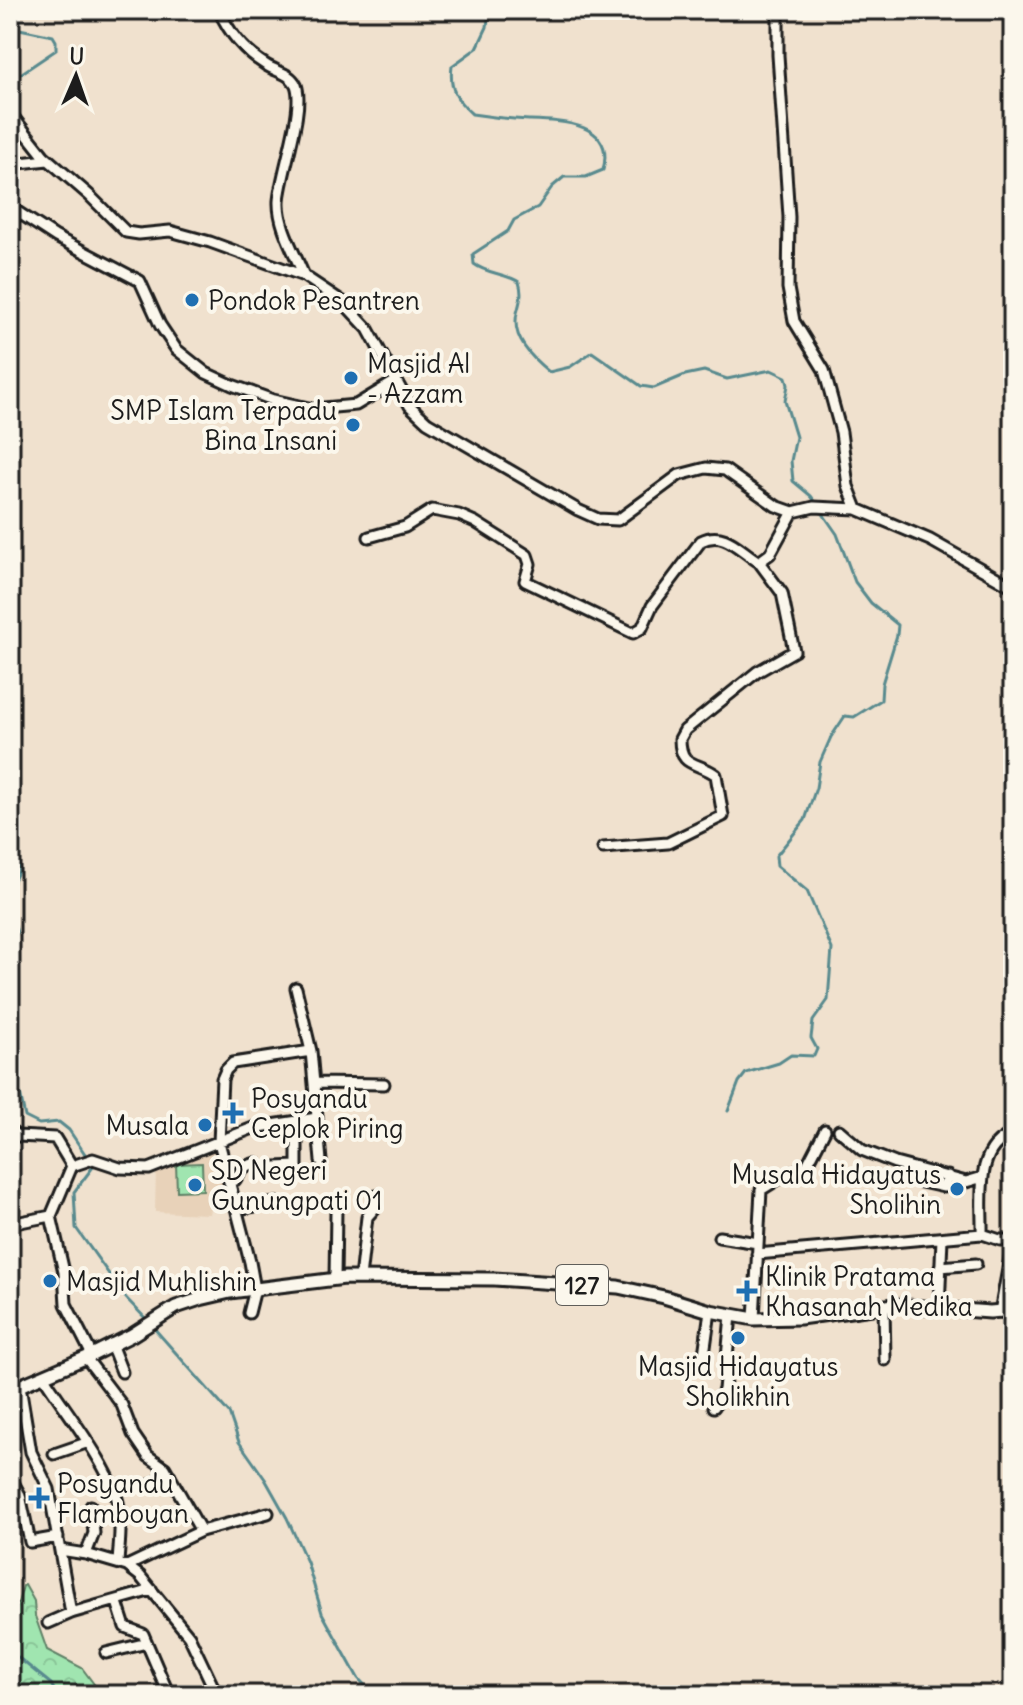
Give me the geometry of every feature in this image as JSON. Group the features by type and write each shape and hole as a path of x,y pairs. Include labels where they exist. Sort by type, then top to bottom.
{"main road":[{"name":"127","path":"15,1388 132,1335 176,1307 200,1299 255,1289 335,1279 494,1279 618,1287 754,1319 800,1318 884,1306 1007,1311"}],"street":[{"path":"219,10 242,46 295,83 295,118 279,202 280,218 304,276"},
{"path":"778,10 789,217 788,288 794,321 824,370 841,432 848,486 857,509"},
{"path":"10,113 48,160 126,232 170,231 249,254 304,276 357,315 368,329 410,406 427,422 527,483 598,519 618,520 679,475 706,468 725,470 776,506 793,512 814,507 857,509 930,540 1013,587"},
{"path":"10,164 48,160"},
{"path":"10,207 56,237 140,281 160,325 176,349 191,363 219,379 273,400 313,409 356,405 396,381"},
{"path":"369,537 405,527 432,510 459,515 527,555 530,564 525,581 633,633 642,628 668,584 705,538 720,537 759,562 782,593 794,651 757,672 685,730 680,739 682,754 687,762 716,775 723,816 668,843 603,848"},
{"path":"759,562 770,554 793,512"},
{"path":"296,988 311,1051 321,1161"},
{"path":"249,1313 255,1289 219,1142 222,1079 229,1065 311,1051"},
{"path":"315,1083 384,1084"},
{"path":"201,1531 170,1475 148,1456 133,1434 122,1405 89,1356 66,1304 64,1272 51,1216 72,1166 89,1160 120,1168 149,1169 253,1128 317,1118"},
{"path":"276,1167 297,1166 297,1121"},
{"path":"754,1319 761,1190 785,1175 806,1167 825,1130"},
{"path":"839,1130 862,1150 875,1156 966,1182 983,1177"},
{"path":"10,1131 18,1136 55,1138 72,1166"},
{"path":"982,1234 983,1177 991,1149 1004,1137 1013,1134"},
{"path":"229,1182 235,1180 243,1167 256,1163"},
{"path":"917,1181 944,1187 948,1176"},
{"path":"360,1278 367,1217 375,1208 376,1196"},
{"path":"236,1209 277,1203"},
{"path":"335,1279 336,1210"},
{"path":"10,1224 51,1216"},
{"path":"719,1237 758,1248 982,1234 1013,1241 1007,1311"},
{"path":"939,1309 942,1238"},
{"path":"940,1267 976,1264"},
{"path":"884,1306 885,1360"},
{"path":"702,1369 710,1311"},
{"path":"714,1407 724,1390 731,1315"},
{"path":"111,1344 122,1372"},
{"path":"44,1377 104,1467 118,1505 122,1564"},
{"path":"15,1388 31,1452 49,1489 71,1613"},
{"path":"54,1454 86,1443"},
{"path":"152,1484 170,1475"},
{"path":"10,1477 20,1495 30,1542 58,1537"},
{"path":"86,1554 94,1533 91,1506"},
{"path":"122,1564 201,1531 268,1513"},
{"path":"60,1550 122,1564 152,1590 189,1636 217,1695"},
{"path":"48,1623 71,1613 152,1590"},
{"path":"117,1602 125,1627 140,1632 147,1643 169,1695"},
{"path":"106,1653 147,1643"}],"shaded area":[{"name":"SD Negeri Gunungpati 01","path":"222,1143 239,1202 226,1202 226,1209 210,1208 209,1214 155,1212 156,1168"}],"green space":[{"path":"202,1163 203,1190 177,1191 176,1164"},
{"path":"25,1585 34,1601 35,1616 47,1650 82,1668 102,1695 41,1695 36,1689 15,1687 10,1690 10,1630"}],"waterway":[{"path":"489,10 487,27 477,48 452,66 453,87 462,104 472,114 555,121 582,127 601,142 605,154 603,170 586,177 564,177 552,187 538,207 514,220 508,231 473,254 474,264 519,282 521,294 516,322 524,347 549,372 570,367 592,352 641,386 654,388 704,371 727,379 771,370 786,377 785,401 796,437 791,461 793,481 817,504"},
{"path":"10,27 53,36 56,41 56,50 10,81"},
{"path":"728,1111 739,1082 746,1073 779,1063 791,1055 814,1056 817,1049 811,1038 813,1021 828,1000 832,949 807,891 777,866 776,856 805,820 816,788 820,762 845,716 854,717 881,700 882,684 897,635 898,625 871,603 855,582 837,534 821,511"},
{"path":"10,794 19,870 12,884 11,912 17,933 10,949"},
{"path":"10,968 10,973"},
{"path":"10,1076 18,1084 25,1117 39,1124 59,1122 69,1130 87,1157"},
{"path":"91,1163 93,1167 74,1192 76,1228 126,1298 147,1320"},
{"path":"152,1326 229,1413 239,1442 287,1518 307,1562 322,1613 358,1678 374,1695"},
{"path":"10,1651 51,1684 57,1695"}],"place":[{"name":"Pondok Pesantren","path":"192,300"},
{"name":"Masjid Al - Azzam","path":"351,378"},
{"name":"SMP Islam Terpadu Bina Insani","path":"353,425"},
{"name":"Posyandu Ceplok Piring","path":"233,1113"},
{"name":"Musala","path":"205,1125"},
{"name":"SD Negeri Gunungpati 01","path":"195,1185"},
{"name":"Musala Hidayatus Sholihin","path":"957,1189"},
{"name":"Masjid Muhlishin","path":"50,1281"},
{"name":"Klinik Pratama Khasanah Medika","path":"747,1291"},
{"name":"Masjid Hidayatus Sholikhin","path":"738,1338"},
{"name":"Posyandu Flamboyan","path":"39,1498"}]}
